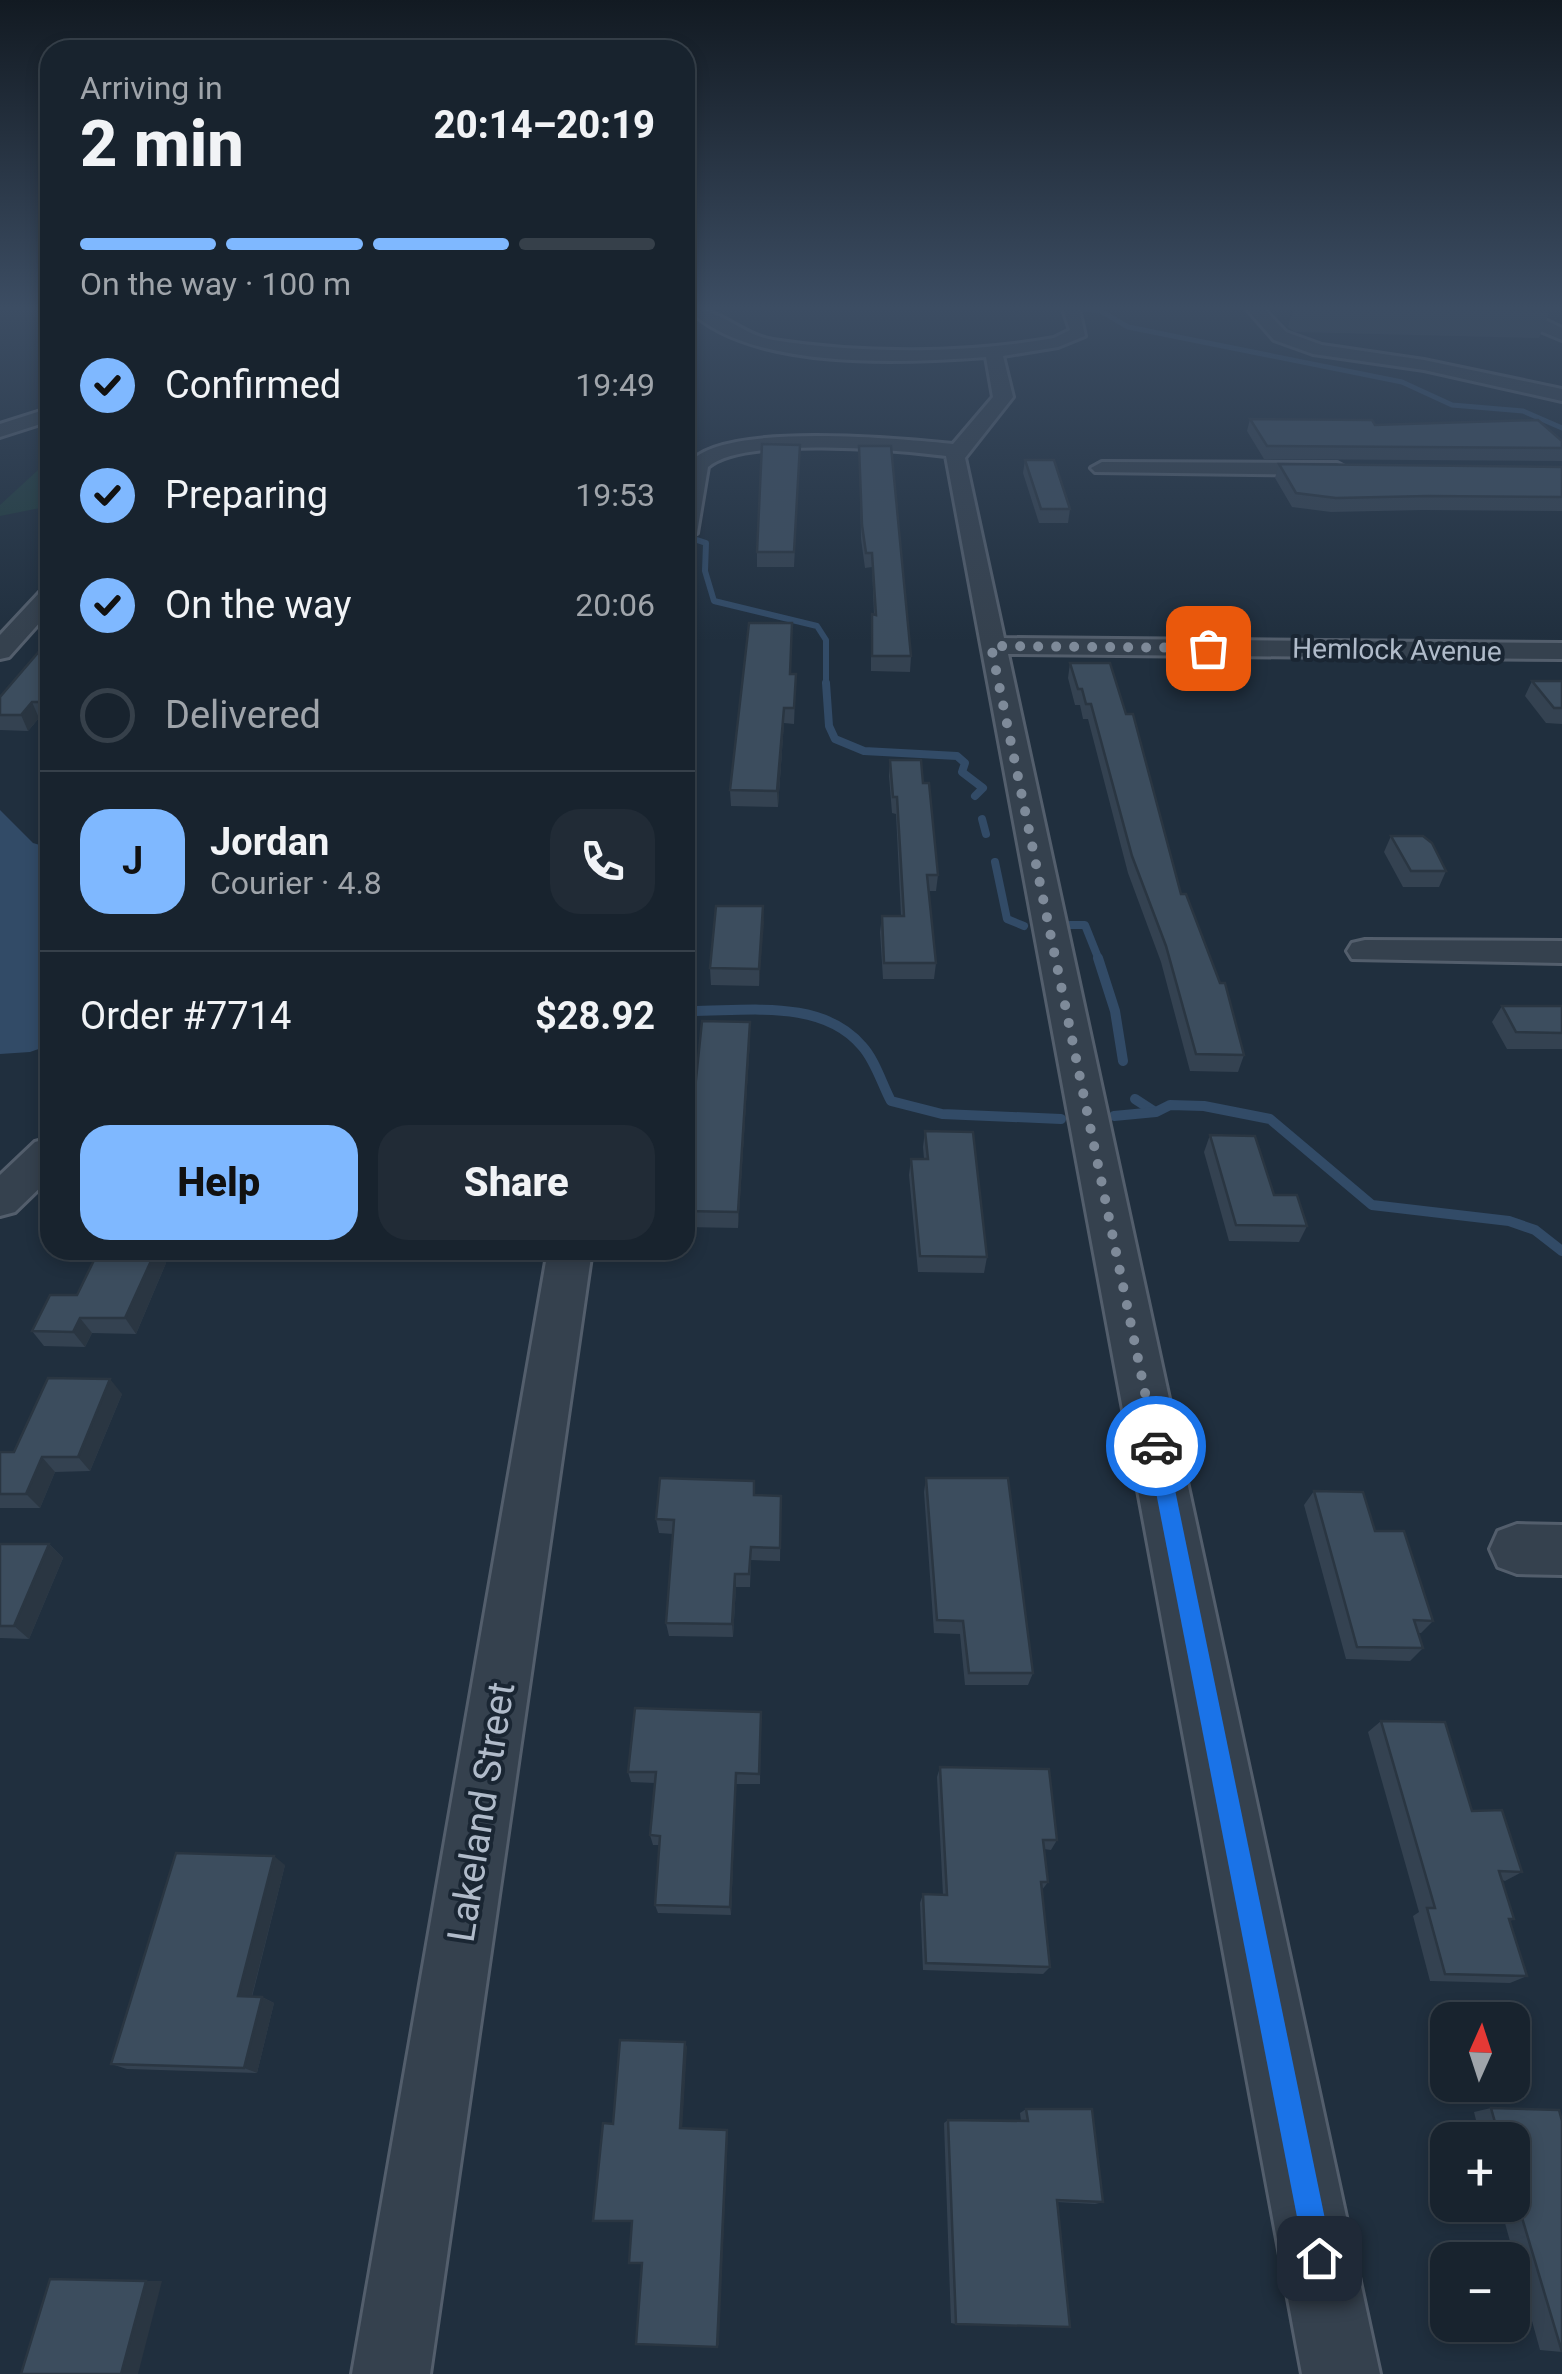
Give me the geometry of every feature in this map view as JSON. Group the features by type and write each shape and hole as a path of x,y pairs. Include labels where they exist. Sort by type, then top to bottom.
{"street":[{"path":"0,431 33,420"},
{"path":"988,420 954,458 1341,2374"},
{"path":"695,471 702,460 724,448 802,444 958,450"},
{"path":"1102,468 1352,469"},
{"path":"0,651 40,607"},
{"name":"Hemlock Avenue","path":"991,646 1562,651"},
{"path":"1365,951 1562,952"},
{"path":"0,1200 40,1162"},
{"name":"Lakeland Street","path":"391,2374 568,1260"}],"green space":[{"path":"40,468 40,508 0,516 0,505"}],"water":[{"path":"0,810 33,843 40,845 40,1048 0,1054"}],"building":[{"path":"1250,420 1372,420 1375,425 1538,420 1562,441 1562,448 1267,446"},
{"path":"762,444 800,445 794,552 757,552"},
{"path":"859,446 891,446 911,656 872,656 872,614 876,615 872,553 866,553 862,525"},
{"path":"1025,460 1054,460 1070,509 1041,509"},
{"path":"1279,464 1562,467 1562,497 1336,498 1296,493"},
{"path":"749,623 792,623 790,674 796,674 794,708 784,708 777,791 730,790"},
{"path":"40,650 40,702 32,702 21,715 0,715 0,697"},
{"path":"1070,663 1110,663 1126,714 1133,714 1181,894 1186,894 1220,983 1225,983 1244,1055 1196,1054 1166,946 1132,856 1091,704 1086,704 1082,689 1078,689"},
{"path":"1532,681 1562,681 1562,708 1554,708"},
{"path":"890,760 921,760 923,783 929,783 938,875 927,875 936,963 884,963 882,916 904,916 897,797 893,797"},
{"path":"1391,836 1423,836 1432,843 1446,871 1411,871"},
{"path":"716,906 763,906 759,969 710,968"},
{"path":"1502,1006 1562,1006 1562,1033 1516,1032"},
{"path":"702,1021 750,1022 738,1212 695,1211 695,1089"},
{"path":"925,1131 973,1132 987,1257 920,1256 911,1159 928,1159"},
{"path":"1210,1135 1255,1136 1274,1195 1297,1195 1307,1226 1236,1225"},
{"path":"94,1260 151,1260 125,1318 80,1318 73,1332 32,1331 50,1295 77,1295"},
{"path":"48,1378 110,1379 78,1457 42,1457 26,1494 0,1494 0,1452 14,1452"},
{"path":"660,1478 754,1481 754,1495 781,1496 780,1548 751,1547 749,1574 735,1574 732,1624 666,1623 674,1520 656,1519"},
{"path":"926,1478 1008,1478 1033,1673 969,1673 963,1621 937,1620"},
{"path":"1314,1491 1363,1492 1375,1531 1404,1531 1433,1621 1414,1620 1423,1648 1357,1647"},
{"path":"0,1544 49,1544 14,1626 0,1626"},
{"path":"635,1708 761,1712 759,1774 736,1773 730,1907 655,1905 660,1836 650,1835 656,1772 628,1772"},
{"path":"1381,1721 1445,1722 1472,1811 1502,1810 1522,1872 1499,1871 1527,1976 1445,1974 1427,1908 1435,1908"},
{"path":"940,1767 1049,1769 1057,1840 1043,1840 1048,1882 1041,1882 1050,1967 926,1963 923,1894 947,1895"},
{"path":"176,1853 274,1856 238,1996 262,1997 244,2068 111,2064"},
{"path":"620,2040 685,2042 680,2128 727,2130 717,2347 636,2344 642,2263 629,2263 632,2221 593,2221 603,2123 613,2124"},
{"path":"1491,2108 1559,2110 1562,2352 1523,2222 1530,2222 1530,2122 1495,2122"},
{"path":"1026,2109 1092,2109 1103,2202 1057,2200 1070,2327 956,2324 948,2120 1028,2121"},
{"path":"50,2279 146,2281 121,2374 21,2374"}],"waterway":[{"path":"1543,420 1562,428"},
{"path":"697,540 706,543 705,571 714,601 817,626 826,640 826,683"},
{"path":"826,683 829,726 835,739 864,751 957,756 965,763 962,772 983,788 975,796"},
{"path":"982,819 986,834"},
{"path":"995,862 1007,919 1024,926"},
{"path":"1070,925 1085,925 1099,960"},
{"path":"1098,958 1115,1011 1123,1061"},
{"path":"695,1011 780,1011 825,1020 845,1030 862,1046 891,1101 942,1114 1061,1119"},
{"path":"1135,1099 1155,1112"},
{"path":"1114,1116 1156,1112 1170,1105 1204,1106 1270,1119 1372,1205 1509,1221 1535,1230 1562,1251"}],"way so far":[{"path":"1156,1446 991,646 1208,648"}],"route":[{"path":"1156,1446 1319,2258"}]}
